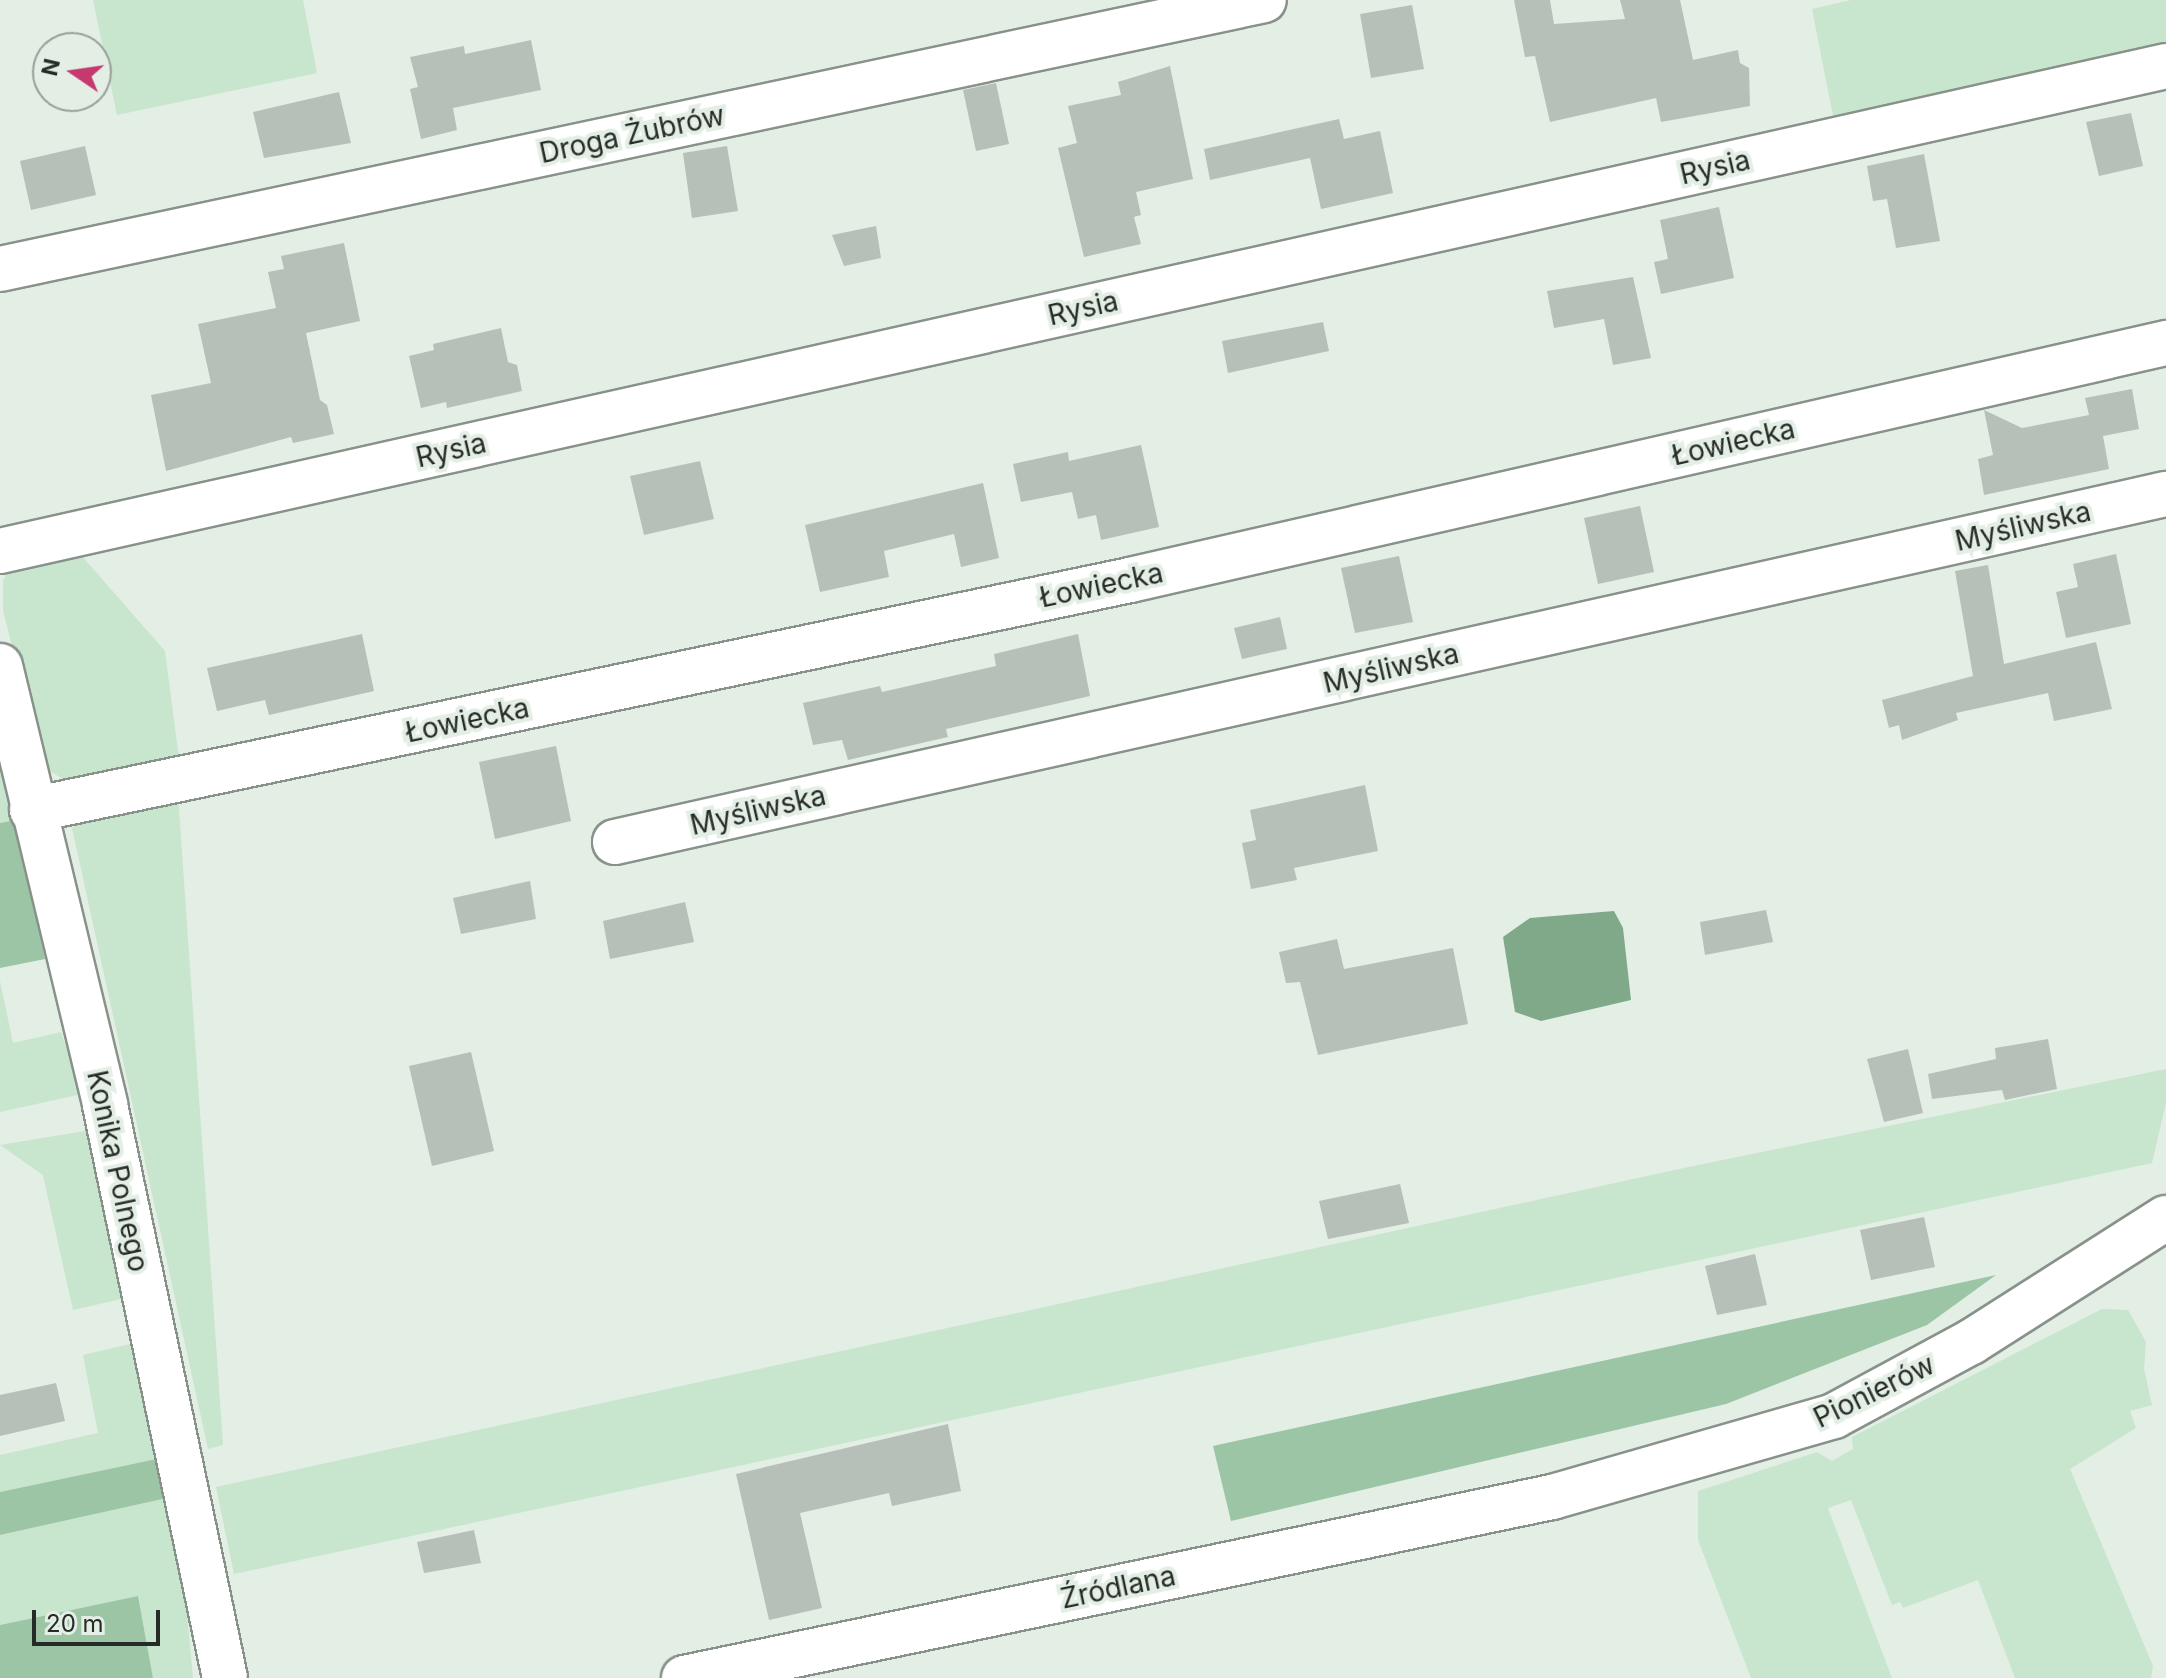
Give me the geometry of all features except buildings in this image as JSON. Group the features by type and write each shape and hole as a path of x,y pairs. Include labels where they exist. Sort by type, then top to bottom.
{"street":[{"name":"Droga Żubrów","path":"0,269 1264,0"},
{"name":"Rysia","path":"0,551 2166,66"},
{"name":"Łowiecka","path":"32,810 1145,576 2166,343"},
{"name":"Myśliwska","path":"615,842 2166,494"},
{"name":"Konika Polnego","path":"0,666 105,1105 225,1678"},
{"name":"Pionierów","path":"1552,1497 1834,1416 1984,1335 2166,1218"},
{"name":"Źródlana","path":"684,1678 1552,1497"}],"shaded area":[{"path":"93,0 303,0 317,73 117,115 112,91 112,32 100,32"},
{"path":"1851,0 2166,0 2166,52 1835,126 1812,9"},
{"path":"73,546 165,651 180,766 74,786 42,766 3,610 3,581 14,561"},
{"path":"0,739 16,820 0,823"},
{"path":"178,795 223,1445 208,1449 72,828 85,816"},
{"path":"16,820 45,959 0,968 0,823"},
{"path":"1614,911 1623,928 1631,1000 1541,1021 1515,1012 1503,937 1530,918"},
{"path":"0,981 13,1043 61,1032 82,1094 0,1112"},
{"path":"2166,1069 2166,1103 2152,1163 234,1574 216,1487 1684,1168"},
{"path":"91,1130 130,1297 73,1310 43,1175 0,1145"},
{"path":"1996,1275 1927,1325 1726,1404 1231,1521 1213,1446"},
{"path":"2102,1309 2128,1310 2146,1342 2144,1369 2152,1405 2130,1411 2136,1428 2070,1469 2153,1666 2151,1678 2015,1678 1978,1580 1903,1608 1900,1602 1892,1605 1851,1500 1828,1508 1892,1678 1751,1678 1698,1540 1698,1491 1817,1452 1832,1461 1853,1449 1852,1437"},
{"path":"139,1342 166,1457 0,1492 0,1455 98,1433 83,1355"},
{"path":"166,1457 176,1496 0,1535 0,1492"},
{"path":"176,1496 193,1678 153,1678 138,1596 0,1625 0,1535"},
{"path":"138,1596 153,1678 0,1678 0,1625"}]}
